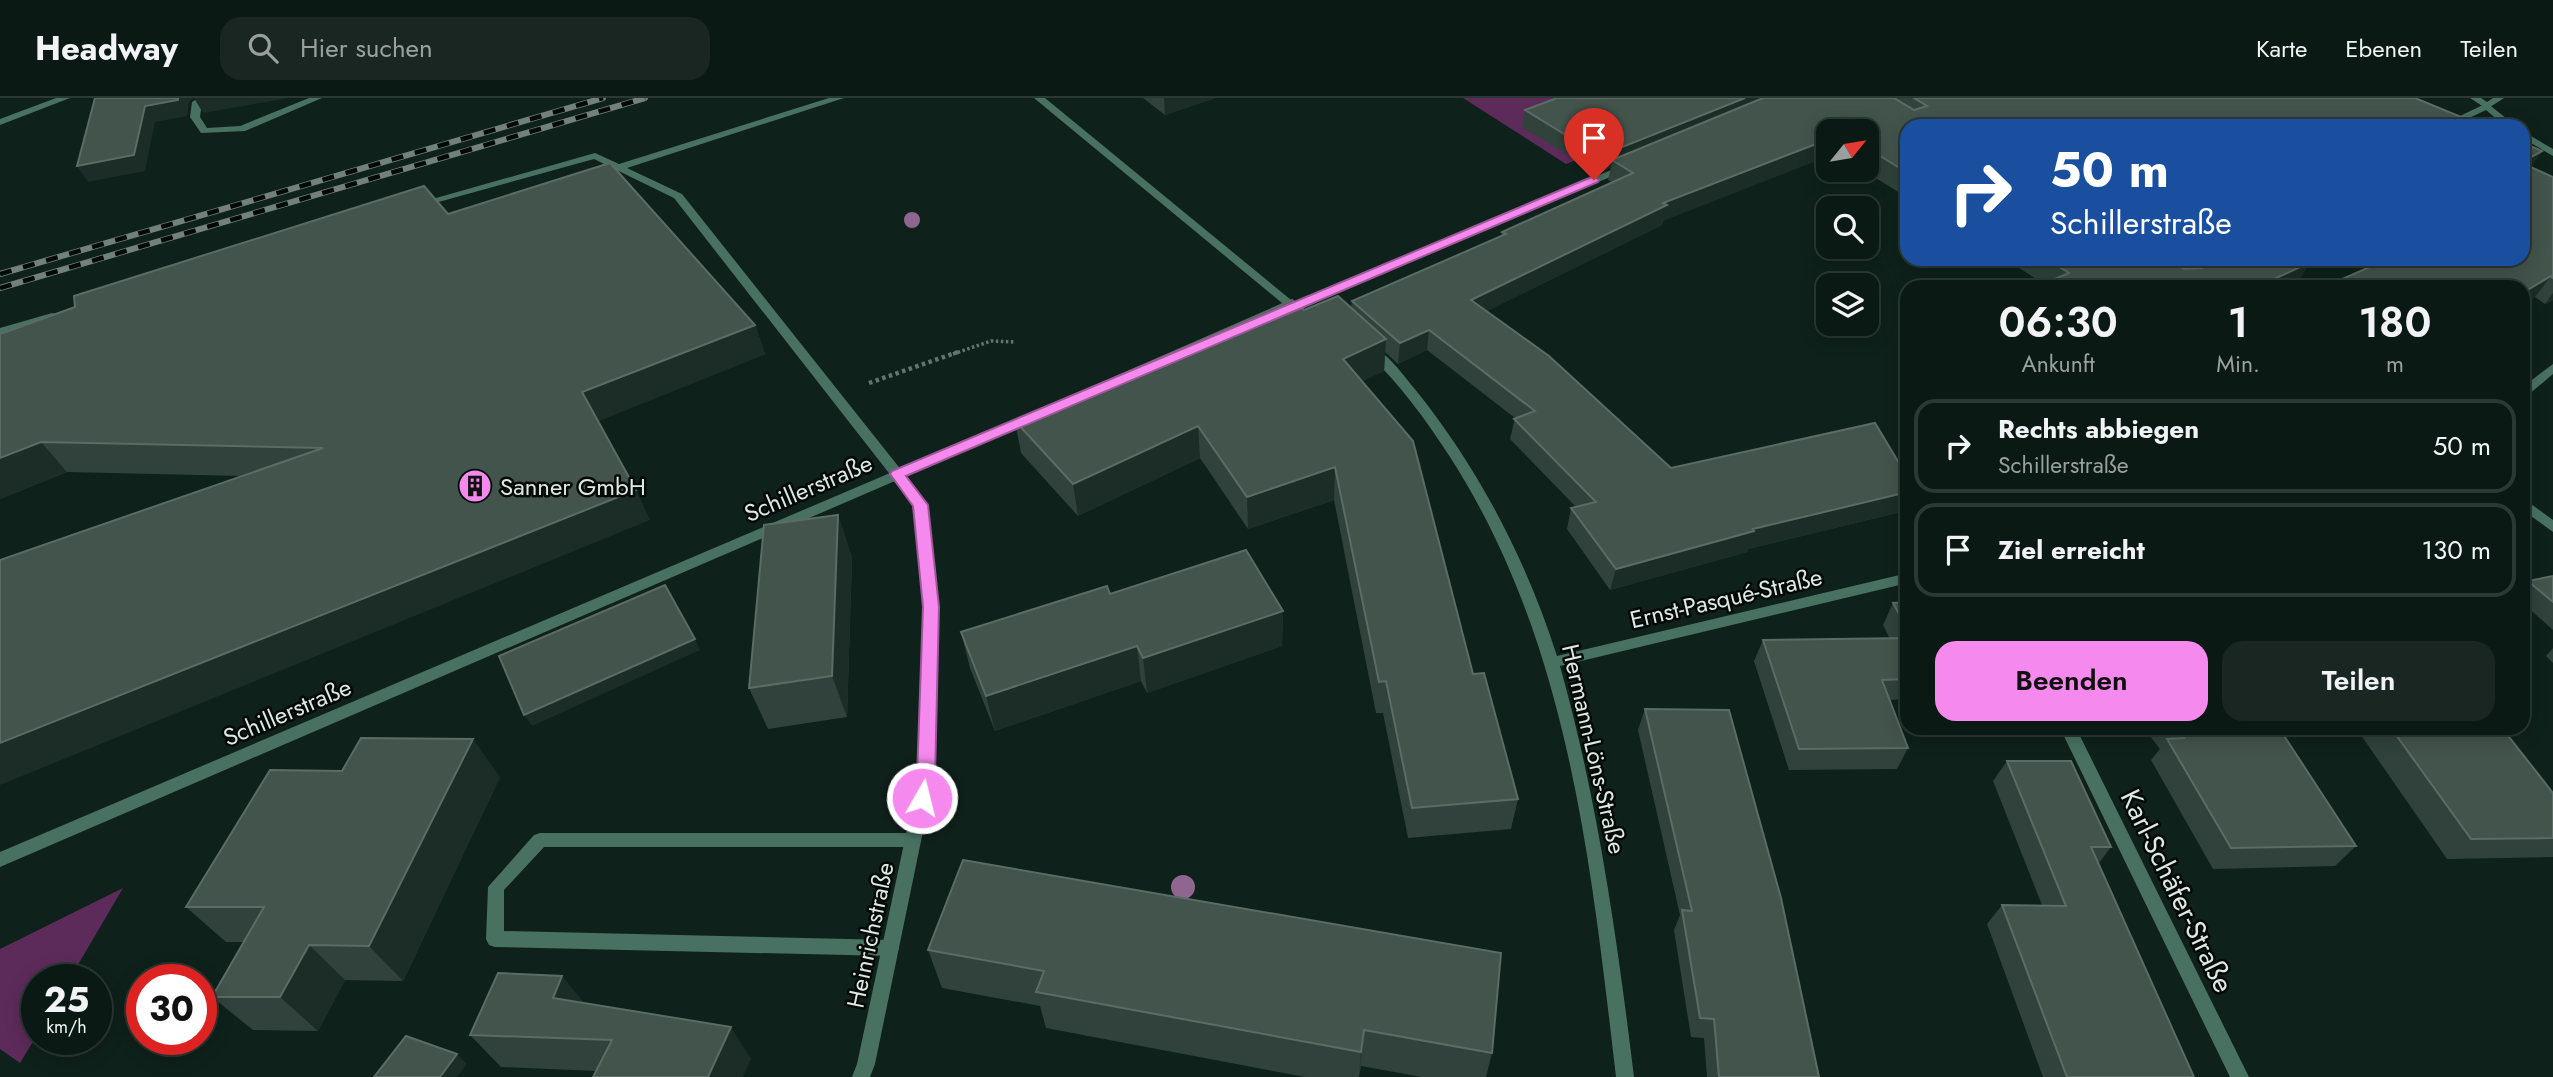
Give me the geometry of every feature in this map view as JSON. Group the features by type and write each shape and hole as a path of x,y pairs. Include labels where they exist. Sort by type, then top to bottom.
{"street":[{"path":"0,122 65,98"},
{"path":"197,102 195,117 204,131 242,129 317,98"},
{"path":"619,167 839,98"},
{"path":"1039,98 1292,306"},
{"path":"2475,98 2503,119"},
{"path":"2459,119 2499,98"},
{"path":"2530,139 2553,153"},
{"name":"Heinrichstraße","path":"403,208 595,156 678,196 921,505 931,607 926,778 861,1077"},
{"path":"1268,316 1635,163"},
{"path":"1313,297 1327,310"},
{"path":"0,332 65,312"},
{"name":"Hermann-Löns-Straße","path":"1364,343 1394,370 1466,466 1510,550 1555,662 1597,848 1625,1077"},
{"path":"2530,387 2553,368"},
{"name":"Schillerstraße","path":"0,860 1038,414"},
{"path":"2530,509 2553,527"},
{"name":"Ernst-Pasqué-Straße","path":"1555,662 1900,580"},
{"name":"Karl-Schäfer-Straße","path":"2071,735 2240,1077"},
{"path":"890,948 495,939 496,887 540,840 913,840"}],"path":[{"path":"835,395 990,341 1015,342"}],"shaded area":[{"path":"1463,98 1733,98 1566,164"},
{"path":"123,888 78,964 21,964 21,1055 25,1055 20,1063 0,1049 0,949"}],"building":[{"path":"95,98 178,100 145,106 134,155 77,166"},
{"path":"1557,98 1745,98 1600,156 1525,110"},
{"path":"1763,98 1894,98 1914,110 1927,106 1914,98 2415,98 2466,119 1900,119 1900,168 1880,156 1880,119 1816,119 1816,144 1663,203 1667,205 1471,300 1549,356 1671,468 1875,423 1900,465 1900,494 1753,529 1754,531 1616,569 1571,508 1596,502 1514,419 1535,411 1429,330 1400,343 1352,301 1506,234 1502,232 1633,173 1612,160"},
{"path":"2530,146 2542,151 2530,158"},
{"name":"Sanner GmbH","path":"610,163 755,325 582,392 636,490 0,743 0,560 323,448 41,442 0,458 0,334 75,307 74,296 424,186 448,214"},
{"path":"2530,167 2553,177 2553,278 2551,276 2530,288 2530,280 2340,280 2372,266 2530,266"},
{"path":"2058,266 2180,266 2184,269 2202,266 2302,266 2272,280 2052,280 2069,273"},
{"path":"1338,296 1386,339 1343,359 1413,441 1473,674 1484,673 1518,799 1412,808 1386,681 1379,682 1335,467 1247,497 1198,426 1073,484 1015,421 1292,300 1304,310"},
{"path":"838,515 832,676 749,688 764,525"},
{"path":"1246,550 1283,611 1143,658 1137,646 986,696 961,632 1107,586 1110,594"},
{"path":"2553,576 2553,602 2530,583"},
{"path":"665,585 695,639 524,715 499,656"},
{"path":"1893,603 1900,603 1900,616"},
{"path":"1900,638 1900,679 1882,680 1900,727 1900,735 1903,735 1908,748 1799,749 1763,640"},
{"path":"1645,709 1729,710 1781,898 1819,1077 1719,1077 1714,1019 1700,1018 1682,910 1692,911"},
{"path":"2182,735 2284,735 2356,846 2231,848 2167,739 2184,738"},
{"path":"2396,735 2507,735 2553,793 2553,838 2471,839"},
{"path":"361,738 473,739 369,946 309,945 280,997 217,997 217,988 264,907 186,907 270,770 342,771"},
{"path":"2007,761 2071,761 2111,847 2091,847 2194,1077 2067,1077 2002,905 2066,906"},
{"path":"963,860 1501,953 1492,1053 1364,1030 1361,1052 1036,992 1044,971 928,950"},
{"path":"498,973 562,976 553,998 731,1027 708,1077 593,1077 612,1040 470,1035"},
{"path":"406,1036 457,1054 440,1077 374,1077"}],"railway":[{"path":"0,274 603,98"},
{"path":"0,288 645,98"}],"place":[{"name":"Sanner GmbH","path":"475,486"}],"route":[{"path":"922,798 926,778 931,607 921,505 897,474 1594,180"}]}
